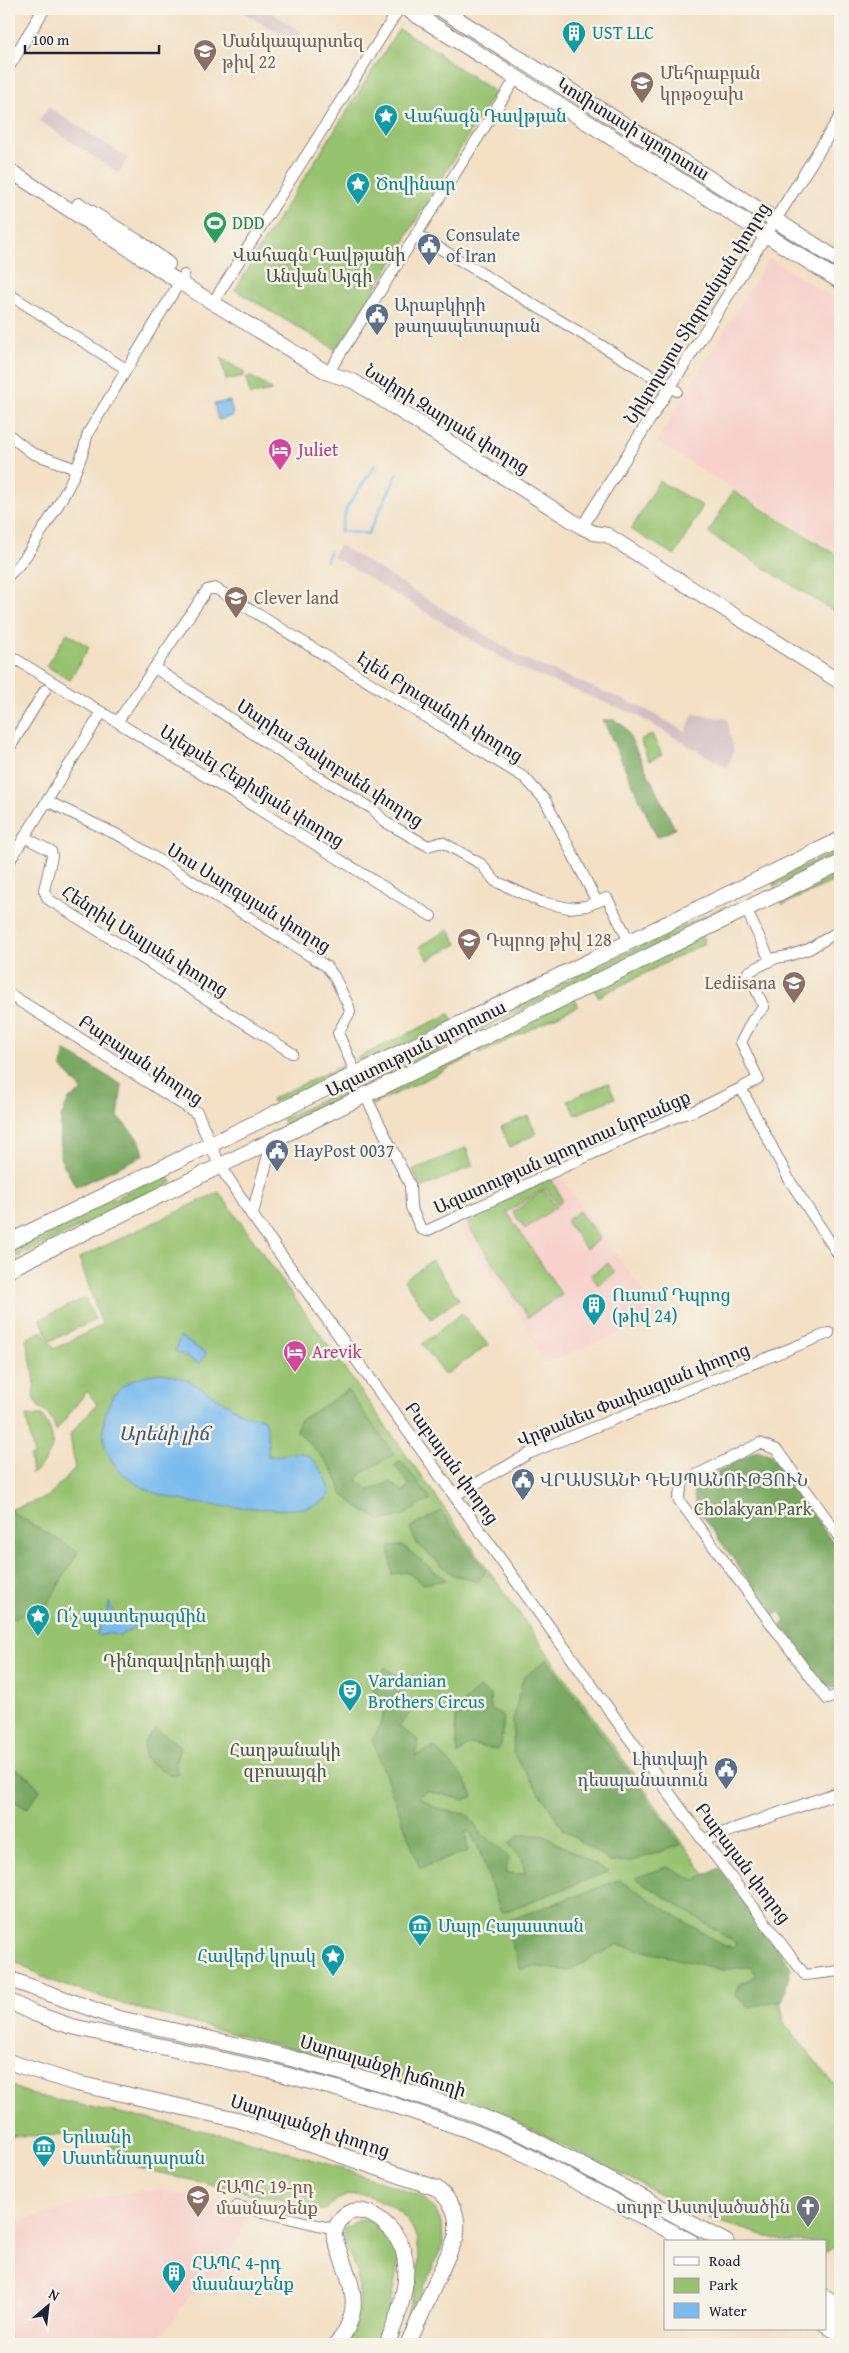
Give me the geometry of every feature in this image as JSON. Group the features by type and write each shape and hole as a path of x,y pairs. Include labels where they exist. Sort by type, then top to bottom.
{"main road":[{"name":"Կոմիտասի պողոտա","path":"407,9 840,281"},
{"name":"Կոմիտասի պողոտա","path":"442,9 840,261"},
{"name":"Նաիրի Զարյան փողոց","path":"9,161 144,246 182,279 217,296 330,370"},
{"name":"Նաիրի Զարյան փողոց","path":"9,170 330,370 353,381 586,529 607,535 840,682"},
{"name":"Ազատության պողոտա","path":"9,1242 357,1076 840,840"},
{"name":"Ազատության պողոտա","path":"9,1269 840,863"},
{"name":"Սարալանջի խճուղի","path":"9,1979 117,2018 272,2053 380,2082 473,2113 524,2134 722,2240"},
{"name":"Սարալանջի խճուղի","path":"9,2001 33,2013 70,2026 271,2072 376,2099 468,2130 515,2149 687,2240"},
{"name":"Սարալանջի փողոց","path":"9,2062 75,2083 239,2120 436,2188 448,2198 455,2212 458,2224 456,2237 410,2342"},
{"path":"337,2344 351,2323 354,2309 354,2290 339,2252 334,2235 335,2229 341,2219 349,2212 360,2210 374,2215 385,2222 398,2239 403,2251 406,2277 399,2310 387,2344"},
{"path":"826,2298 840,2306"},
{"path":"826,2313 840,2320"},
{"path":"826,2325 840,2334"}],"street":[{"path":"9,55 37,9"},
{"path":"9,66 44,9"},
{"path":"217,296 399,9"},
{"path":"330,370 516,78"},
{"name":"Նիկողայոս Տիգրանյան փողոց","path":"586,529 771,236 840,117"},
{"name":"Նիկողայոս Տիգրանյան փողոց","path":"779,222 840,131"},
{"path":"416,234 674,389"},
{"path":"9,575 28,556 62,499 81,459 88,433 182,279"},
{"path":"9,294 126,369"},
{"path":"9,435 32,453 76,469"},
{"name":"Էլեն Բյուզանդի փողոց","path":"155,668 207,590 215,588 525,778 545,800 597,902"},
{"name":"Ալեքսեյ Հեքիմյան փողոց","path":"9,654 431,916"},
{"path":"118,722 155,668"},
{"name":"Մարիա Յակոբսեն փողոց","path":"155,668 310,772 373,808 386,822 428,846 442,842 481,864 495,881 541,902 569,908 597,902"},
{"path":"9,750 45,690"},
{"path":"9,862 102,712"},
{"name":"Սոս Սարգսյան փողոց","path":"47,801 124,838 331,970 349,1007 350,1012 338,1033 357,1076"},
{"name":"Հենրիկ Մալյան փողոց","path":"24,837 51,851 52,856 44,890 48,899 292,1054"},
{"path":"597,902 607,898 630,943"},
{"path":"746,910 770,960"},
{"path":"840,934 834,934 809,949 770,960 748,972 764,1007 752,1019 741,1042 758,1079 740,1088 790,1181 840,1257"},
{"name":"Բաբայան փողոց","path":"9,994 197,1113 220,1166 252,1214 703,1840 805,1975 840,1971"},
{"name":"Ազատության պողոտա նրբանցք","path":"366,1095 410,1185 411,1207 421,1229 426,1230 633,1135 692,1112 740,1088"},
{"path":"252,1214 273,1140"},
{"name":"Վրթանես Փափազյան փողոց","path":"454,1496 530,1453 829,1333"},
{"path":"840,1537 777,1450 760,1443 684,1481 678,1499 827,1699 840,1694"},
{"path":"703,1840 840,1792"},
{"path":"237,2206 335,2229"}],"shaded area":[{"path":"239,9 265,9 302,32 295,44"},
{"path":"48,107 128,158 119,173 39,121"},
{"path":"769,258 840,302 840,553 656,442"},
{"path":"340,545 524,659 639,706 686,732 693,714 727,719 734,751 727,768 636,715 519,668 332,556"},
{"path":"558,1173 661,1317 544,1364 523,1320 455,1223"},
{"path":"160,2189 247,2210 243,2228 225,2269 211,2287 189,2296 156,2344 9,2344 9,2225 100,2197"}],"green space":[{"name":"Վահագն Դավթյանի Անվան Այգի","path":"399,29 440,53 439,55 495,92 406,237 407,239 336,350 235,290 255,255"},
{"path":"221,358 244,372 244,376 226,380"},
{"path":"250,376 272,391 250,395 246,378"},
{"path":"659,481 703,506 675,555 631,530"},
{"path":"733,491 840,557 840,615 708,533"},
{"path":"67,633 89,647 70,680 46,666"},
{"path":"603,720 614,720 625,727 675,829 657,837"},
{"path":"652,734 662,755 649,761 640,740"},
{"path":"831,853 834,859 774,887 772,881"},
{"path":"840,867 840,878 783,905 779,896"},
{"path":"726,906 727,909 717,916 476,1032 473,1025"},
{"path":"449,929 457,944 428,960 420,946"},
{"path":"701,933 705,943 598,997 593,987"},
{"path":"574,998 578,1006 480,1054 476,1046"},
{"path":"449,1014 453,1021 361,1066 357,1058"},
{"path":"459,1034 461,1040 285,1125 282,1119"},
{"path":"468,1049 472,1057 372,1105 368,1097"},
{"path":"64,1050 122,1085 118,1117 140,1141 144,1155 76,1187 60,1158 61,1117 69,1099 83,1091 62,1068"},
{"path":"346,1064 349,1071 273,1103 271,1099"},
{"path":"608,1083 615,1098 575,1115 568,1100"},
{"path":"528,1116 536,1134 510,1147 501,1127"},
{"path":"466,1148 473,1166 421,1188 413,1170"},
{"path":"167,1173 172,1183 9,1261 9,1249"},
{"path":"551,1178 562,1200 558,1205 545,1188 507,1212 562,1295 528,1317 467,1224 501,1202"},
{"path":"544,1190 556,1207 525,1229 513,1212"},
{"name":"Հաղթանակի զբոսայգի","path":"219,1192 776,1974 784,2023 840,2091 840,2244 826,2251 826,2240 779,2240 710,2219 507,2117 366,2069 132,2007 51,1981 9,1958 9,1508 12,1509 47,1497 75,1469 70,1434 97,1404 87,1391 56,1431 53,1421 48,1414 39,1408 33,1397 35,1381 26,1339 42,1331 54,1349 102,1325 79,1258"},
{"path":"579,1211 600,1239 586,1249 566,1221"},
{"path":"432,1260 459,1299 431,1319 404,1280"},
{"path":"608,1263 615,1273 598,1285 591,1275"},
{"path":"85,1298 95,1320 50,1341 40,1319"},
{"path":"462,1313 488,1345 445,1375 422,1344"},
{"path":"348,1390 394,1454 362,1473 357,1480 369,1490 390,1482 404,1492 409,1484 395,1466 400,1460 431,1499 404,1515 382,1521 359,1508 342,1494 336,1476 317,1451 296,1430 299,1421"},
{"path":"26,1416 42,1416 48,1425 52,1440 52,1447 45,1461 32,1474 30,1457 34,1456"},
{"name":"Cholakyan Park","path":"758,1450 771,1455 840,1553 837,1557 840,1561 840,1687 836,1689 822,1684 781,1626 786,1621 779,1611 773,1615 696,1507 692,1487"},
{"path":"9,1510 78,1552 43,1612 25,1613 15,1619 9,1616"},
{"path":"441,1511 486,1571 478,1582 453,1575 416,1543 410,1528"},
{"path":"403,1546 446,1580 423,1584 407,1572 392,1574 389,1547"},
{"path":"547,1659 681,1845 633,1861 610,1862 564,1830 513,1753 513,1720 523,1678"},
{"path":"385,1667 400,1679 410,1713 399,1727 419,1740 415,1756 435,1747 464,1778 473,1796 464,1800 428,1791 419,1797 440,1810 467,1814 480,1833 499,1847 509,1858 505,1873 525,1874 522,1859 509,1844 518,1835 543,1835 608,1872 501,1913 478,1847 470,1832 465,1832 468,1851 420,1868 372,1739 379,1727 383,1714 382,1702 373,1691"},
{"path":"479,1688 490,1694 491,1709 504,1716 501,1745 497,1750 469,1744 458,1755 455,1728 457,1708"},
{"path":"156,1728 181,1747 175,1762 178,1775 170,1776 145,1760 144,1742"},
{"path":"9,1765 30,1778 40,1790 27,1809 9,1798"},
{"path":"667,1867 695,1880 719,1868 791,1967 783,2000 749,2007 735,1995 739,1984 757,1976 752,1966 722,1970 617,1944 569,1971 533,1966 521,1970 504,1922 619,1880 724,1946 732,1948 736,1945 735,1942 635,1878"},
{"path":"9,2085 33,2095 243,2139 341,2168 421,2196 435,2209 442,2225 443,2244 400,2341 412,2298 419,2258 417,2240 409,2223 395,2209 372,2197 358,2194 340,2198 324,2210 310,2211 294,2203 138,2168 105,2141 83,2135 9,2136"},
{"path":"360,2219 370,2220 385,2234 399,2260 390,2306 376,2344 347,2344 358,2314 359,2293 356,2272 345,2246 343,2234 344,2229"}],"water":[{"path":"230,401 233,416 218,420 214,404"},
{"path":"180,1337 206,1353 200,1364 175,1351"},
{"name":"Արենի լիճ","path":"162,1373 188,1380 243,1414 263,1418 267,1425 268,1456 300,1453 311,1458 327,1481 329,1488 328,1497 312,1506 293,1509 213,1505 168,1497 146,1489 128,1478 114,1464 105,1445 105,1414 113,1397 124,1385 138,1378"},
{"path":"109,1602 116,1619 123,1622 132,1622 134,1628 120,1635 109,1633 99,1636 97,1634 100,1625 107,1617"}],"waterway":[{"path":"340,533 347,507 376,464"},
{"path":"341,531 368,534 398,473"},
{"path":"327,561 329,552"}],"place":[{"name":"UST LLC","path":"574,54"},
{"name":"Մանկապարտեզ թիվ 22","path":"205,72"},
{"name":"Մեհրաբյան կրթօջախ","path":"642,104"},
{"name":"Վահագն Դավթյան","path":"386,137"},
{"name":"Ծովինար","path":"358,205"},
{"name":"DDD","path":"215,244"},
{"name":"Consulate of Iran","path":"429,266"},
{"name":"Արաբկիրի թաղապետարան","path":"377,336"},
{"name":"Juliet","path":"280,471"},
{"name":"Clever land","path":"236,619"},
{"name":"Դպրոց թիվ 128","path":"469,961"},
{"name":"Lediisana","path":"794,1004"},
{"name":"HayPost 0037","path":"277,1172"},
{"name":"Ուսում Դպրոց (թիվ 24)","path":"594,1326"},
{"name":"Arevik","path":"295,1373"},
{"name":"ՎՐԱՍՏԱՆԻ ԴԵՍՊԱՆՈՒԹՅՈՒՆ","path":"523,1501"},
{"name":"Ո՛չ պատերազմին","path":"38,1637"},
{"name":"Vardanian Brothers Circus","path":"350,1712"},
{"name":"Լիտվայի դեսպանատուն","path":"726,1790"},
{"name":"Մայր Հայաստան","path":"420,1947"},
{"name":"Հավերժ կրակ","path":"333,1977"},
{"name":"Երևանի Մատենադարան","path":"44,2168"},
{"name":"ՀԱՊՀ 19-րդ մասնաշենք","path":"198,2218"},
{"name":"սուրբ Աստվածածին","path":"808,2228"},
{"name":"ՀԱՊՀ 4-րդ մասնաշենք","path":"174,2294"}],"park label":[{"name":"Դինոզավրերի այգի","path":"187,1661"}]}
